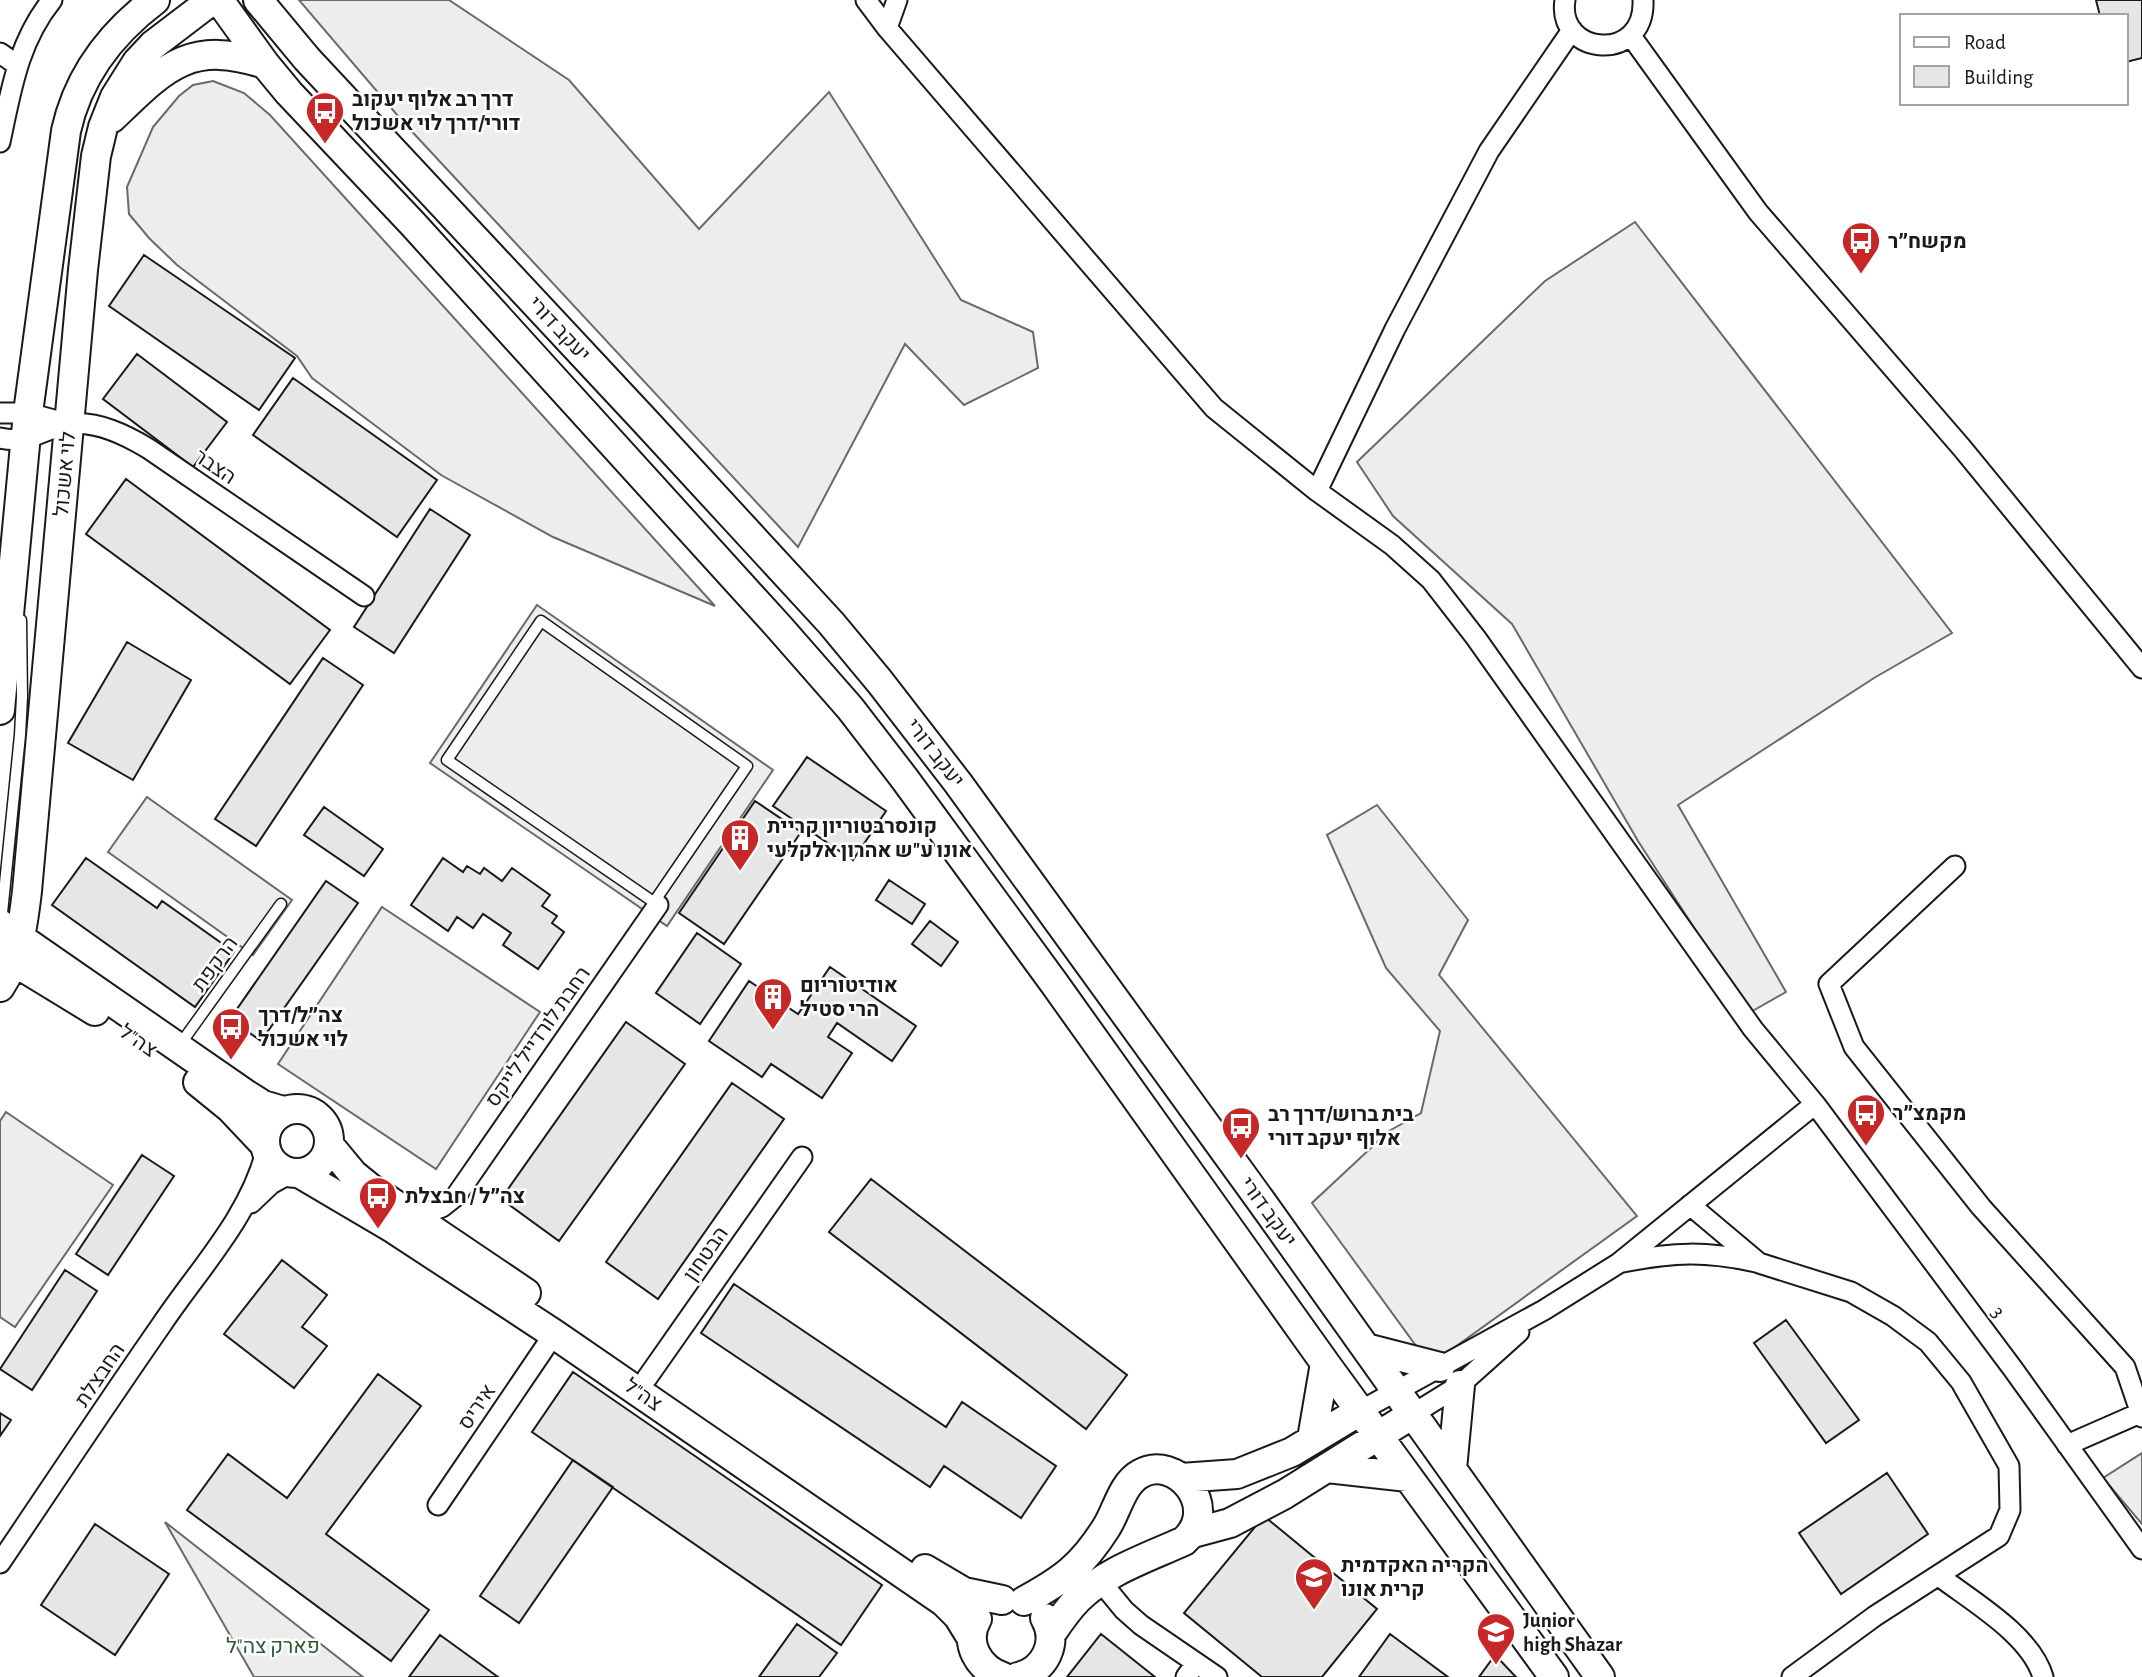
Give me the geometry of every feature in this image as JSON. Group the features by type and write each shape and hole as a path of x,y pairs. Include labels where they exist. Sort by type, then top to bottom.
{"main road":[{"name":"לוי אשכול","path":"0,709 18,532 13,426 71,108 80,86 104,48 134,11 155,0"},
{"name":"לוי אשכול","path":"0,987 5,939 27,891 91,186 103,127 115,97 137,62 161,38 212,0"},
{"name":"יעקב דורי","path":"219,0 265,64 779,626 849,708 904,778 1046,972 1325,1363 1554,1677"},
{"name":"יעקב דורי","path":"258,0 307,59 646,421 831,623 880,682 958,783 1601,1677"},
{"path":"103,127 149,85 188,58 225,54 265,64"},
{"name":"צה\"ל","path":"5,939 179,1047 263,1105 283,1111"},
{"name":"צה\"ל","path":"5,939 72,995 207,1089 247,1124 265,1148"},
{"path":"298,1108 313,1113 328,1130 329,1146 321,1162 314,1168 295,1173 275,1165 265,1148 268,1125 283,1111 298,1108"},
{"name":"צה\"ל","path":"329,1146 353,1174 940,1580 964,1591 1013,1600"},
{"name":"צה\"ל","path":"295,1173 394,1229 554,1334 944,1602 958,1616 971,1637 979,1662 993,1675"},
{"path":"1366,1348 1450,1376 1452,1469"},
{"path":"1312,1439 1325,1363"},
{"path":"1181,1478 1237,1474 1292,1452 1360,1411"},
{"path":"1193,1533 1230,1523 1327,1468 1413,1414"},
{"path":"1327,1468 1408,1477"},
{"path":"971,1637 974,1624 990,1604 1013,1600 1060,1582 1079,1564 1107,1528 1124,1493 1140,1473 1154,1469 1166,1470 1181,1478 1197,1498 1198,1523 1193,1533 1184,1541 1101,1582 1079,1599 1051,1634"},
{"path":"1013,1600 1042,1613 1051,1634 1046,1658 1038,1668 1018,1677"}],"street":[{"path":"1,129 17,65 31,32 52,0"},
{"name":"3","path":"866,0 887,29 1214,408 1317,491 1392,545 1431,580 1476,638 1753,1029 1815,1104 2142,1549"},
{"path":"887,29 897,0"},
{"path":"1565,0 1566,18 1572,30 1595,45 1608,46 1631,36 1639,26 1643,14 1643,0"},
{"path":"1317,491 1395,329 1489,151 1572,30"},
{"path":"1631,36 1758,212 1962,448 2142,668"},
{"path":"0,53 17,65"},
{"path":"13,426 69,424"},
{"name":"הצבר","path":"13,426 96,426 132,439 364,596"},
{"path":"1955,866 1829,984 1854,1047 1981,1208 2125,1367 2141,1415 2067,1445"},
{"name":"רחבת לורדייל לייקס","path":"415,1217 442,1207 456,1196 656,903"},
{"path":"1413,1414 1450,1376 1544,1310 1619,1263 1815,1104"},
{"path":"240,1214 254,1189 265,1148"},
{"name":"הבטחון","path":"647,1378 802,1157"},
{"path":"240,1214 271,1184 295,1173"},
{"name":"רחבת לורדייל לייקס","path":"455,1244 450,1229 456,1196"},
{"path":"1690,1205 1759,1262"},
{"name":"החבצלת","path":"0,1563 240,1214"},
{"path":"1619,1263 1654,1256 1717,1254 1759,1262 1851,1292 1893,1316 1928,1342 1961,1382 2008,1466 2010,1510 1999,1536 1875,1616 1791,1677"},
{"path":"1360,1411 1396,1391 1450,1376 1544,1310"},
{"name":"איריס","path":"438,1505 554,1334"},
{"path":"1939,1576 2018,1636 2040,1665 2043,1677"},
{"path":"1101,1582 1124,1610 1191,1670 1217,1677"}],"lane":[{"path":"5,939 22,697 18,532"},
{"path":"541,621 747,766 656,903 447,760 541,621"},
{"name":"הרקפת","path":"179,1047 281,904"}],"shaded area":[{"path":"299,0 449,0 569,80 699,229 829,92 961,300 1033,332 1038,368 964,405 905,344 798,547 404,123"},
{"path":"213,81 244,93 270,115 715,606 553,537 441,475 312,378 297,356 177,265 149,238 129,214 127,187 153,127 179,96 193,85"},
{"path":"1635,222 1952,633 1874,678 1678,805 1786,992 1749,1013 1638,841 1512,624 1393,516 1357,462 1545,281"},
{"path":"537,605 773,770 667,926 430,763"},
{"path":"147,797 292,900 253,955 108,852"},
{"path":"1377,805 1468,920 1439,975 1637,1216 1430,1365 1312,1203 1389,1131 1421,1113 1440,1031 1386,968 1327,835"},
{"path":"382,907 540,1012 436,1169 278,1064"},
{"path":"6,1112 113,1185 15,1327 0,1317 0,1121"},
{"path":"2142,1453 2142,1524 2103,1478"},
{"name":"פארק צה\"ל","path":"165,1522 363,1677 254,1677"}],"building":[{"path":"2096,0 2142,0 2142,58 2128,62 2128,14 2100,14"},
{"path":"144,255 295,358 259,410 109,306"},
{"path":"137,354 227,422 193,467 103,399"},
{"path":"293,378 437,480 397,537 253,435"},
{"path":"126,479 330,630 290,684 86,534"},
{"path":"430,509 470,535 394,653 354,627"},
{"path":"127,642 191,680 133,780 68,743"},
{"path":"323,658 363,685 256,846 215,819"},
{"path":"807,757 886,811 853,860 773,806"},
{"name":"קונסרבטוריון קריית אונו ע\"ש אהרון אלקלעי","path":"755,801 801,832 724,944 679,913"},
{"path":"324,807 383,849 364,876 304,835"},
{"path":"86,858 157,908 162,901 234,952 195,1007 52,905"},
{"path":"443,858 463,872 467,866 480,874 484,868 502,881 512,868 550,895 542,906 557,916 552,923 564,932 538,969 503,945 511,933 483,914 473,928 457,917 448,931 411,905"},
{"path":"889,880 925,904 912,924 876,900"},
{"path":"326,881 358,903 261,1041 230,1019"},
{"path":"930,921 958,942 941,966 912,944"},
{"path":"697,933 741,964 700,1024 656,993"},
{"name":"אודיטוריום הרי סטיל","path":"830,967 916,1026 892,1061 837,1023 828,1037 852,1053 822,1098 771,1064 762,1077 709,1041 749,981 798,1014"},
{"path":"626,1022 685,1064 559,1241 501,1199"},
{"path":"732,1083 784,1119 658,1299 606,1262"},
{"path":"142,1155 174,1176 108,1275 76,1254"},
{"path":"871,1179 1127,1375 1086,1429 829,1232"},
{"path":"282,1260 327,1295 302,1327 327,1346 294,1388 224,1334"},
{"path":"65,1270 97,1291 32,1390 0,1369"},
{"path":"734,1284 946,1427 962,1402 1056,1466 1021,1518 944,1466 930,1487 701,1333"},
{"path":"1786,1320 1859,1420 1826,1443 1754,1343"},
{"path":"573,1372 882,1585 841,1645 532,1432"},
{"path":"378,1374 421,1406 326,1534 429,1610 391,1661 187,1510 228,1454 287,1498"},
{"path":"0,1413 11,1420 0,1436"},
{"path":"573,1460 613,1487 519,1623 480,1596"},
{"path":"1887,1473 1928,1534 1841,1594 1799,1533"},
{"path":"1264,1516 1377,1609 1322,1677 1262,1677 1184,1613"},
{"path":"95,1524 169,1574 115,1655 41,1605"},
{"path":"797,1624 837,1653 819,1677 759,1677"},
{"path":"1101,1634 1155,1677 1067,1677"},
{"path":"1390,1634 1448,1677 1359,1677"},
{"path":"440,1635 498,1677 409,1677"},
{"name":"Junior high Shazar","path":"1495,1655 1516,1677 1479,1677"}],"place":[{"name":"דרך רב אלוף יעקוב דורי/דרך לוי אשכול","path":"325,145"},
{"name":"מקשח״ר","path":"1861,275"},
{"name":"קונסרבטוריון קריית אונו ע\"ש אהרון אלקלעי","path":"740,872"},
{"name":"אודיטוריום הרי סטיל","path":"773,1031"},
{"name":"צה״ל/דרך לוי אשכול","path":"231,1061"},
{"name":"מקמצ״ר","path":"1866,1147"},
{"name":"בית ברוש/דרך רב אלוף יעקב דורי","path":"1241,1160"},
{"name":"צה״ל / חבצלת","path":"378,1230"},
{"name":"הקריה האקדמית קרית אונו","path":"1314,1611"},
{"name":"Junior high Shazar","path":"1496,1666"}]}
